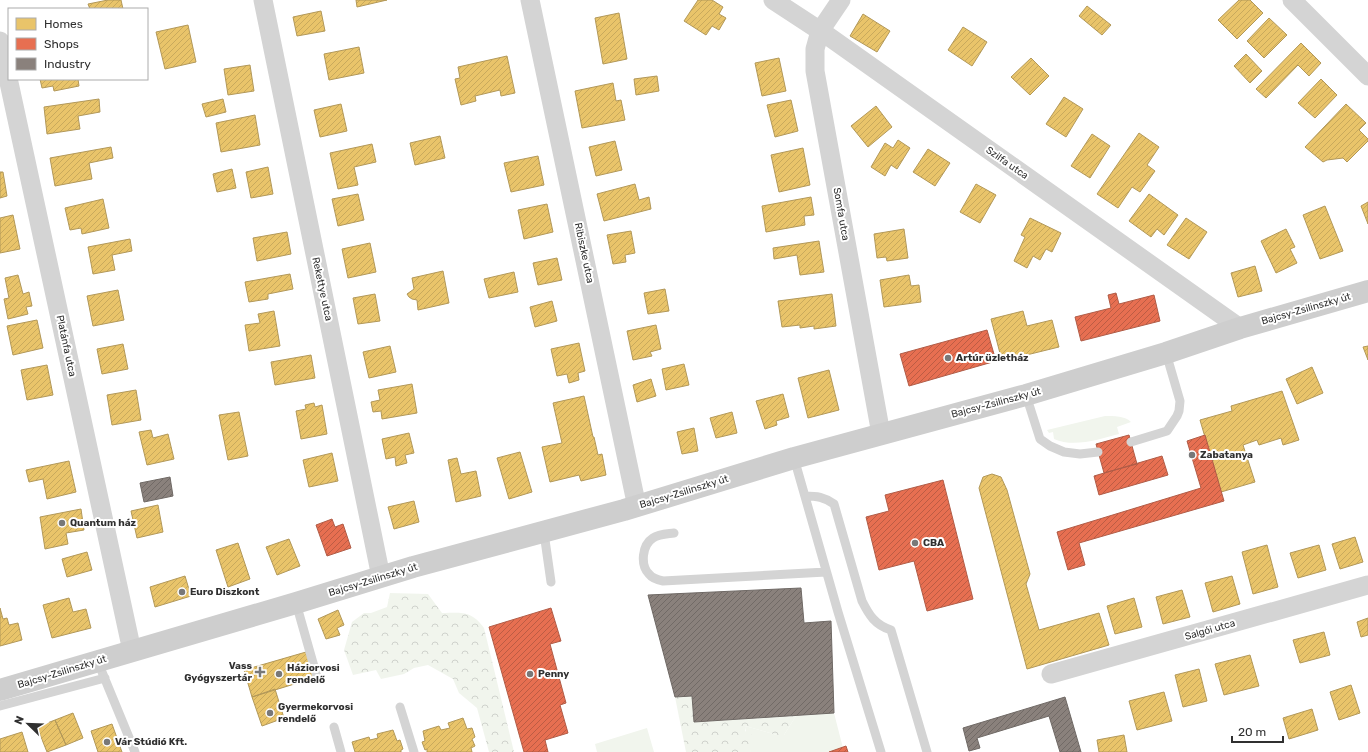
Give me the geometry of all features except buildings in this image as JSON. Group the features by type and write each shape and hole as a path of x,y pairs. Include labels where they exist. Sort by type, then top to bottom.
{"main road":[{"name":"Bajcsy-Zsilinszky út","path":"0,690 101,669 132,651 420,565 637,507 794,458 1026,395 1166,354 1240,328 1368,291"}],"street":[{"name":"Rekettye utca","path":"262,0 382,577"},
{"name":"Ribiszke utca","path":"530,0 637,507"},
{"name":"Szilfa utca","path":"773,0 820,31 1240,328"},
{"name":"Somfa utca","path":"841,0 820,31 815,49 815,71 881,434"},
{"path":"1292,0 1368,76"},
{"name":"Platánfa utca","path":"0,41 8,78"},
{"name":"Platánfa utca","path":"8,80 132,651"},
{"name":"Salgói utca","path":"1051,674 1368,585"}],"lane":[{"path":"1131,442 1167,430 1177,416 1180,401 1166,354"},
{"path":"1026,395 1040,439 1050,446 1064,452 1080,454 1098,452"},
{"path":"794,458 826,572 881,752"},
{"path":"805,496 819,496 834,504 862,601 868,614 874,621 883,628 891,630 927,752"},
{"path":"544,533 551,582"},
{"path":"674,534 658,535 646,546 643,555 645,566 648,574 656,580 662,581 826,572"},
{"path":"296,603 317,677"},
{"path":"0,706 101,669 135,752"},
{"path":"400,707 414,752"},
{"path":"334,727 341,752"}],"green space":[{"path":"1105,416 1123,417 1131,422 1117,427 1119,434 1078,443 1062,442 1054,439 1053,432 1049,433 1047,430"},
{"path":"390,593 428,594 442,613 460,613 470,615 475,618 484,628 514,752 489,752 477,708 459,693 453,679 428,665 414,668 404,674 381,679 376,670 353,675 344,650 352,622 364,613 371,613 387,607"},
{"path":"692,696 694,722 796,716 784,735 777,735 745,726 745,731 752,735 755,743 750,752 686,752 675,697"},
{"path":"834,713 844,752 750,752 751,749 745,726 777,735 784,735 796,716"},
{"path":"647,728 654,752 597,752 595,744"}],"place":[{"name":"Artúr üzletház","path":"948,358"},
{"name":"Zabatanya","path":"1192,455"},
{"name":"Quantum ház","path":"62,523"},
{"name":"CBA","path":"915,543"},
{"name":"Euro Diszkont","path":"182,592"},
{"name":"Vass Gyógyszertár","path":"260,672"},
{"name":"Háziorvosi rendelő","path":"279,674"},
{"name":"Penny","path":"530,674"},
{"name":"Gyermekorvosi rendelő","path":"270,713"},
{"name":"Vár Stúdió Kft.","path":"107,742"}]}
